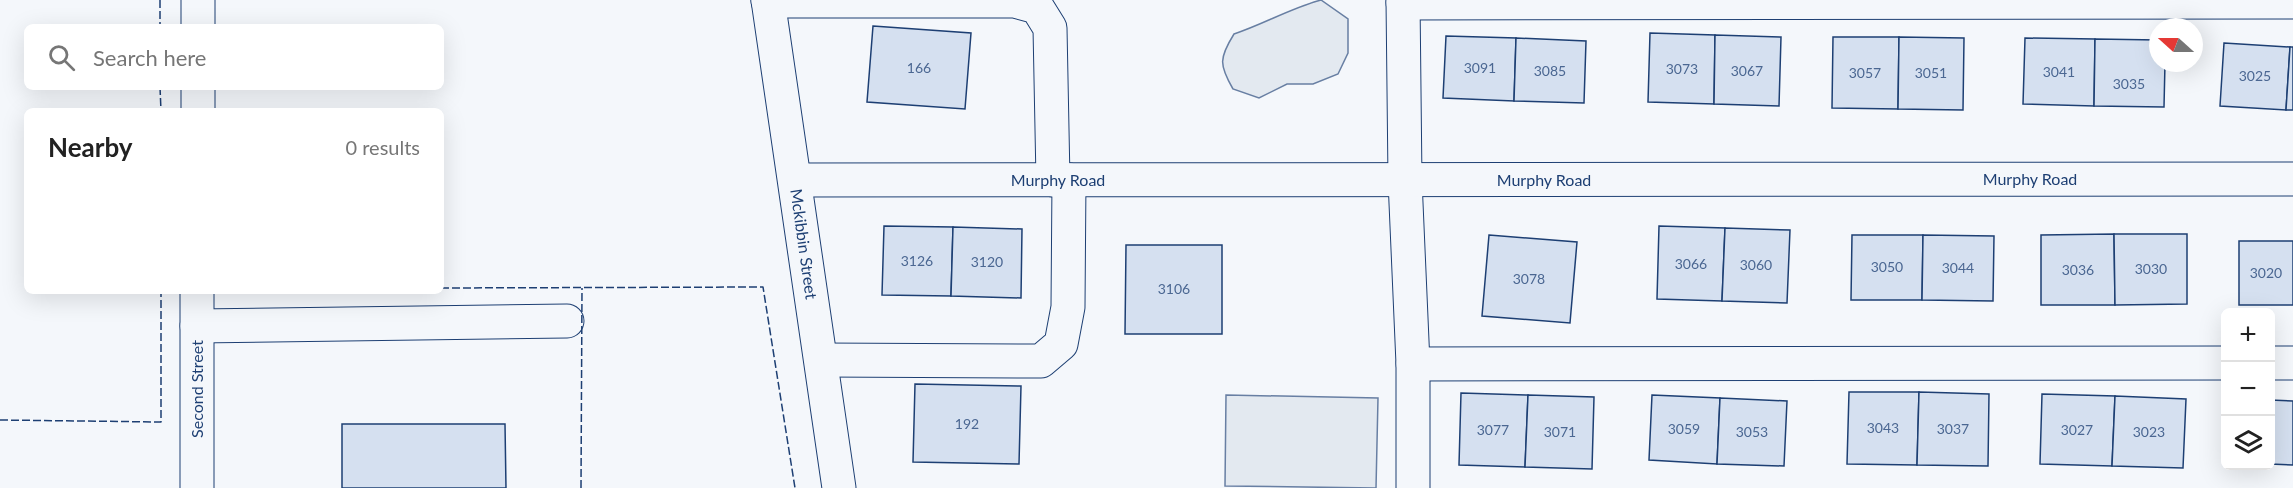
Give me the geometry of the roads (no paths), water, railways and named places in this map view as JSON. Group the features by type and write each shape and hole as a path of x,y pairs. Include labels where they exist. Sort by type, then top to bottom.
{"street":[{"path":"198,0 198,24"},
{"path":"768,0 1015,1 1037,7 1050,28 1068,307 1061,344 1041,362 822,360"},
{"name":"Mckibbin Street","path":"768,0 839,488"},
{"path":"1413,488 1413,364 1405,180 1403,2 2293,2"},
{"path":"198,90 198,108"},
{"name":"Murphy Road","path":"795,180 2293,179"},
{"name":"Second Street","path":"197,294 197,488"},
{"path":"197,326 567,321"},
{"path":"1413,364 2221,363"},
{"path":"2275,363 2293,363"}]}
